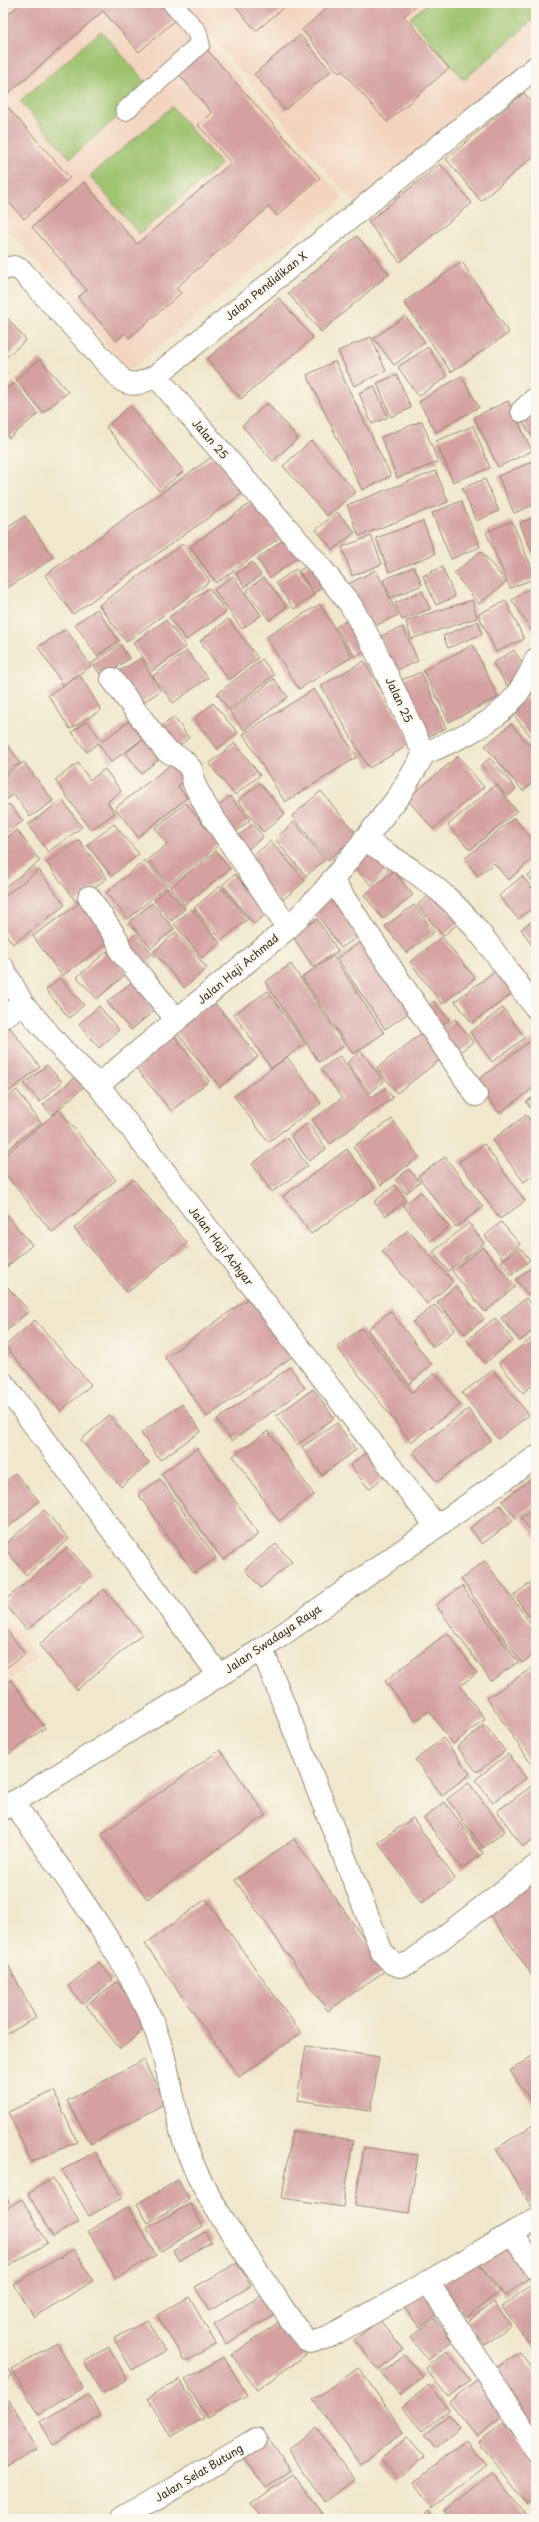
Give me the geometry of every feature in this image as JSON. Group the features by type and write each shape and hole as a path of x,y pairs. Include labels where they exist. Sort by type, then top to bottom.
{"street":[{"name":"Jalan Pendidikan X","path":"3,269 14,267 26,274 122,380 132,385 156,376 536,67"},
{"name":"Jalan 25","path":"156,376 318,564 350,604 373,645 424,754"},
{"path":"536,659 529,676 518,694 498,714 481,728 424,754 399,796 364,839 418,874 445,895 466,917 536,1008"},
{"path":"112,679 166,750 182,759 191,769 194,784 208,810 288,928"},
{"name":"Jalan Haji Achmad","path":"98,1085 288,928 332,880 364,839"},
{"path":"332,880 476,1095"},
{"path":"89,897 117,939 121,952 177,1020"},
{"name":"Jalan Haji Achyar","path":"3,968 23,1004 62,1049 98,1085 436,1526"},
{"path":"3,1017 23,1004"},
{"path":"3,1383 219,1675"},
{"name":"Jalan Swadaya Raya","path":"8,1806 262,1649 536,1457"},
{"path":"262,1649 382,1952 392,1963 400,1966 411,1962 536,1866"},
{"path":"8,1806 125,1966 148,2011 165,2054 183,2139 194,2165 246,2253 300,2333 310,2342 328,2337 428,2282 536,2219"},
{"path":"512,2233 536,2269"},
{"path":"428,2282 536,2449"},
{"name":"Jalan Selat Butung","path":"122,2519 256,2439"}],"lane":[{"path":"125,111 200,44 197,32 172,3"}],"shaded area":[{"path":"3,3 175,3 343,198 129,371 3,224"},
{"path":"181,3 536,3 536,57 355,204"},
{"path":"3,1615 38,1658 3,1683"}],"green space":[{"path":"428,3 536,3 536,17 464,80 410,18"},
{"path":"101,31 151,88 70,158 20,101"},
{"path":"172,107 221,164 139,234 90,176"}],"building":[{"path":"21,3 172,3 182,14 139,52 103,11 3,98 3,19"},
{"path":"233,3 289,3 256,31"},
{"path":"332,3 419,3 404,16 449,68 387,122 342,71 339,73 302,30"},
{"path":"300,35 331,71 285,110 254,74"},
{"path":"203,45 320,178 277,216 269,207 176,288 181,293 129,338 125,333 116,341 78,297 87,290 32,227 84,182 137,244 231,163 198,125 212,113 175,70"},
{"path":"524,93 536,107 536,154 481,201 446,159"},
{"path":"4,103 70,178 24,219 3,196"},
{"path":"440,164 472,203 400,262 368,222"},
{"path":"357,236 389,274 321,332 288,293"},
{"path":"462,262 509,333 451,372 404,302"},
{"path":"279,298 313,338 241,399 207,359"},
{"path":"3,313 26,340 3,360"},
{"path":"405,316 425,342 394,365 374,338"},
{"path":"371,337 386,371 354,386 338,351"},
{"path":"428,347 447,377 418,396 398,367"},
{"path":"40,359 68,392 43,413 16,380"},
{"path":"335,361 391,476 362,490 307,375"},
{"path":"397,375 411,408 391,417 377,383"},
{"path":"461,376 479,407 436,432 419,402"},
{"path":"14,383 38,414 9,438 3,431 3,392"},
{"path":"374,386 388,417 372,424 359,393"},
{"path":"508,401 532,451 498,467 474,417"},
{"path":"267,403 298,438 273,461 242,426"},
{"path":"130,406 184,471 159,491 106,427"},
{"path":"536,414 536,444 523,422"},
{"path":"422,421 438,462 397,478 381,437"},
{"path":"473,426 490,468 453,482 436,441"},
{"path":"311,441 356,492 327,516 283,466"},
{"path":"216,454 243,493 73,614 45,575"},
{"path":"534,461 536,467 536,504 514,513 498,476"},
{"path":"436,471 448,502 359,536 347,505"},
{"path":"485,479 499,511 476,521 462,488"},
{"path":"257,498 283,535 216,583 190,547"},
{"path":"461,501 480,547 451,559 432,513"},
{"path":"337,512 355,532 333,550 316,530"},
{"path":"25,516 53,558 3,591 3,531"},
{"path":"536,516 536,561 520,523"},
{"path":"423,521 435,554 389,572 376,538"},
{"path":"512,521 536,578 510,588 486,532"},
{"path":"371,536 382,564 352,576 342,547"},
{"path":"287,537 300,556 270,578 257,559"},
{"path":"183,544 210,581 126,642 99,605"},
{"path":"481,551 506,582 479,604 454,573"},
{"path":"313,561 328,583 314,593 299,571"},
{"path":"252,562 261,575 245,587 236,574"},
{"path":"414,567 422,585 391,598 383,580"},
{"path":"442,567 455,597 436,605 423,576"},
{"path":"296,569 314,595 294,609 276,583"},
{"path":"376,570 398,615 371,628 348,584"},
{"path":"233,576 261,615 242,629 214,590"},
{"path":"264,577 287,607 269,620 247,590"},
{"path":"209,588 226,612 186,640 169,617"},
{"path":"528,589 536,602 536,626 531,630 512,600"},
{"path":"422,591 430,609 402,620 395,603"},
{"path":"472,600 477,618 411,639 406,621"},
{"path":"506,601 524,639 496,652 478,614"},
{"path":"320,604 352,657 299,689 266,637"},
{"path":"97,609 119,641 97,656 75,624"},
{"path":"352,617 371,647 355,657 336,627"},
{"path":"228,619 258,658 229,680 200,641"},
{"path":"166,620 186,647 152,671 133,643"},
{"path":"478,621 482,634 448,648 443,636"},
{"path":"403,627 418,661 395,671 380,636"},
{"path":"66,629 91,666 63,685 38,647"},
{"path":"120,644 129,659 102,677 92,663"},
{"path":"473,645 498,697 449,722 423,670"},
{"path":"514,650 528,672 507,686 493,663"},
{"path":"187,651 208,678 173,703 153,676"},
{"path":"141,658 161,691 133,708 113,675"},
{"path":"262,659 274,675 229,710 217,694"},
{"path":"364,661 412,743 369,768 321,686"},
{"path":"421,672 446,728 425,738 399,681"},
{"path":"80,675 101,710 70,729 48,695"},
{"path":"274,679 288,697 244,730 230,712"},
{"path":"314,689 357,757 285,802 243,734"},
{"path":"536,691 536,743 510,711"},
{"path":"213,703 238,733 218,749 194,719"},
{"path":"138,715 151,733 111,762 98,743 87,752 72,732 87,721 102,741"},
{"path":"174,717 189,738 171,752 155,731"},
{"path":"511,724 536,753 536,780 523,791 485,746"},
{"path":"146,737 161,758 141,773 126,753"},
{"path":"3,738 20,763 3,774"},
{"path":"235,743 260,775 235,795 209,764"},
{"path":"458,756 484,787 433,829 407,799"},
{"path":"490,758 516,789 507,797 481,765"},
{"path":"178,759 192,776 178,786 187,798 138,837 115,808"},
{"path":"24,762 53,801 30,817 14,794 3,802 3,777"},
{"path":"78,763 90,780 105,769 121,791 107,802 115,813 91,830 55,780"},
{"path":"260,783 285,814 263,832 238,801"},
{"path":"495,785 517,811 470,850 448,825"},
{"path":"321,791 357,835 328,860 292,816"},
{"path":"230,796 250,820 232,835 212,812"},
{"path":"62,800 82,827 48,852 28,825"},
{"path":"186,803 219,845 168,885 148,859 168,844 155,828"},
{"path":"9,804 23,821 3,835 3,808"},
{"path":"514,818 536,844 536,856 508,880 494,863 478,876 464,859"},
{"path":"294,822 325,860 306,876 275,839"},
{"path":"114,824 139,854 112,876 87,845"},
{"path":"253,824 263,837 242,854 232,841"},
{"path":"17,830 40,861 3,888 3,841"},
{"path":"79,840 107,878 76,902 47,863"},
{"path":"271,841 305,881 280,902 246,862"},
{"path":"371,845 390,867 371,885 350,864"},
{"path":"216,851 230,869 184,905 170,887"},
{"path":"145,860 166,886 128,919 106,893"},
{"path":"536,869 536,885 528,876"},
{"path":"39,870 65,905 13,944 3,930 3,897"},
{"path":"394,871 413,895 383,919 364,895"},
{"path":"235,874 267,913 254,924 222,885"},
{"path":"522,876 536,893 536,905 518,919 499,896"},
{"path":"220,886 248,919 222,940 194,908"},
{"path":"167,888 185,909 171,921 154,900"},
{"path":"338,892 366,931 341,948 314,910"},
{"path":"434,892 459,923 443,936 417,905"},
{"path":"85,899 113,939 62,976 33,936"},
{"path":"152,903 174,929 151,948 129,922"},
{"path":"414,905 434,932 406,953 385,926"},
{"path":"192,909 220,943 202,958 174,924"},
{"path":"536,918 536,951 521,929"},
{"path":"317,919 338,951 313,967 292,935"},
{"path":"176,932 207,968 184,988 154,952"},
{"path":"136,934 155,957 141,970 122,947"},
{"path":"368,937 416,1008 385,1029 337,958"},
{"path":"442,937 475,978 442,1004 410,962"},
{"path":"107,951 127,973 97,999 77,977"},
{"path":"333,956 384,1033 353,1054 302,977"},
{"path":"291,964 345,1045 319,1062 265,982"},
{"path":"499,968 516,991 472,1023 455,1001"},
{"path":"138,977 161,1005 131,1030 107,1002"},
{"path":"60,978 84,1005 69,1018 46,990"},
{"path":"268,991 305,1044 271,1068 234,1014"},
{"path":"213,1001 258,1057 220,1087 176,1031"},
{"path":"434,1001 449,1020 436,1030 421,1012"},
{"path":"99,1006 119,1030 99,1048 79,1024"},
{"path":"503,1008 525,1038 492,1062 470,1032"},
{"path":"455,1019 473,1042 455,1056 437,1033"},
{"path":"8,1025 40,1067 3,1096 3,1028"},
{"path":"170,1031 209,1081 171,1111 131,1062"},
{"path":"422,1033 441,1059 397,1093 377,1068"},
{"path":"536,1037 536,1086 499,1113 475,1082"},
{"path":"361,1051 384,1081 370,1093 347,1063"},
{"path":"340,1056 371,1098 385,1088 393,1098 330,1144 312,1120 342,1098 321,1069"},
{"path":"287,1057 321,1103 268,1142 234,1096"},
{"path":"47,1065 62,1082 40,1102 24,1084"},
{"path":"79,1074 88,1083 52,1115 43,1105"},
{"path":"17,1090 41,1123 3,1153 3,1101"},
{"path":"536,1095 536,1116 526,1102"},
{"path":"59,1110 116,1180 52,1232 3,1171 3,1157"},
{"path":"526,1115 536,1128 536,1173 524,1182 492,1140"},
{"path":"392,1119 419,1157 381,1185 353,1147"},
{"path":"308,1123 326,1149 309,1161 291,1136"},
{"path":"287,1138 308,1166 272,1192 252,1164"},
{"path":"484,1144 525,1201 500,1219 459,1162"},
{"path":"347,1149 375,1188 311,1234 283,1196"},
{"path":"445,1157 483,1207 456,1227 418,1176"},
{"path":"409,1169 420,1182 406,1193 395,1180"},
{"path":"133,1179 187,1243 127,1293 74,1228"},
{"path":"395,1185 406,1200 386,1216 374,1202"},
{"path":"421,1192 449,1227 431,1241 403,1205"},
{"path":"3,1211 32,1245 3,1270"},
{"path":"501,1222 520,1244 503,1258 485,1236"},
{"path":"469,1223 484,1243 448,1271 433,1252"},
{"path":"408,1230 453,1282 427,1304 382,1251"},
{"path":"483,1247 515,1287 485,1312 452,1271"},
{"path":"520,1247 530,1260 512,1275 501,1262"},
{"path":"536,1263 536,1288 528,1295 516,1280"},
{"path":"3,1282 29,1311 3,1334"},
{"path":"455,1286 484,1319 465,1334 437,1302"},
{"path":"253,1295 296,1354 207,1417 165,1358"},
{"path":"526,1298 536,1310 536,1328 520,1341 501,1318"},
{"path":"435,1305 455,1330 433,1347 413,1322"},
{"path":"390,1311 432,1365 409,1384 367,1330"},
{"path":"495,1318 513,1341 485,1363 467,1340"},
{"path":"35,1320 91,1385 61,1411 5,1346"},
{"path":"361,1328 412,1392 435,1373 460,1405 411,1442 337,1347"},
{"path":"532,1338 536,1343 536,1382 523,1393 499,1363"},
{"path":"290,1367 305,1388 232,1441 217,1420"},
{"path":"493,1370 529,1415 498,1439 462,1393"},
{"path":"313,1389 334,1418 297,1445 276,1416"},
{"path":"182,1404 201,1431 160,1460 141,1433"},
{"path":"468,1409 491,1440 437,1482 413,1452"},
{"path":"109,1415 149,1463 121,1487 81,1440"},
{"path":"337,1423 356,1450 322,1475 302,1447"},
{"path":"268,1431 314,1495 279,1521 233,1456"},
{"path":"197,1448 259,1534 223,1560 161,1474"},
{"path":"372,1448 390,1472 369,1489 350,1465"},
{"path":"15,1473 39,1501 5,1530 3,1484"},
{"path":"536,1475 536,1503 516,1518 502,1501"},
{"path":"160,1479 216,1558 194,1573 138,1494"},
{"path":"500,1505 513,1521 482,1544 470,1528"},
{"path":"536,1506 536,1538 521,1518"},
{"path":"44,1510 69,1539 26,1575 3,1546"},
{"path":"276,1544 292,1562 261,1588 245,1569"},
{"path":"68,1547 92,1575 27,1630 3,1602"},
{"path":"485,1561 536,1631 536,1653 522,1663 461,1579"},
{"path":"534,1580 536,1582 536,1626 514,1595"},
{"path":"462,1586 518,1662 491,1681 436,1605"},
{"path":"104,1589 142,1634 77,1690 39,1645"},
{"path":"3,1625 25,1654 3,1670"},
{"path":"447,1633 477,1673 460,1686 485,1719 453,1744 429,1711 415,1721 385,1681"},
{"path":"536,1665 536,1771 487,1698"},
{"path":"11,1680 45,1728 3,1758 3,1686"},
{"path":"485,1725 505,1751 477,1772 457,1747"},
{"path":"443,1738 470,1774 442,1795 415,1760"},
{"path":"220,1750 266,1815 147,1899 101,1834"},
{"path":"508,1754 526,1778 493,1802 475,1780"},
{"path":"469,1783 505,1831 483,1848 447,1799"},
{"path":"533,1785 536,1790 536,1837 523,1847 497,1811"},
{"path":"445,1802 483,1853 462,1869 424,1818"},
{"path":"413,1818 455,1879 421,1903 378,1842"},
{"path":"294,1839 386,1970 328,2011 235,1880"},
{"path":"536,1877 536,1981 487,1911"},
{"path":"206,1899 301,2033 239,2077 145,1944"},
{"path":"3,1955 36,2018 3,2036"},
{"path":"99,1962 113,1980 82,2004 68,1986"},
{"path":"117,1982 150,2025 120,2049 86,2005"},
{"path":"306,2046 379,2057 371,2111 297,2100"},
{"path":"536,2053 536,2108 510,2071"},
{"path":"143,2060 166,2103 91,2144 67,2101"},
{"path":"54,2091 77,2142 31,2162 8,2112"},
{"path":"536,2123 536,2203 531,2206 496,2149"},
{"path":"292,2131 353,2140 343,2207 282,2198"},
{"path":"364,2147 418,2155 409,2213 355,2205"},
{"path":"95,2152 122,2198 89,2216 62,2170"},
{"path":"53,2178 79,2222 53,2237 28,2194"},
{"path":"178,2180 189,2199 148,2223 137,2204"},
{"path":"3,2190 9,2202 3,2205"},
{"path":"22,2199 47,2243 6,2268 3,2263 3,2210"},
{"path":"190,2204 203,2226 161,2251 147,2228"},
{"path":"128,2207 156,2255 116,2278 88,2231"},
{"path":"205,2232 211,2242 179,2261 173,2251"},
{"path":"511,2242 535,2273 505,2296 480,2265"},
{"path":"74,2249 93,2281 34,2317 14,2284"},
{"path":"475,2259 499,2292 467,2317 442,2284"},
{"path":"237,2263 251,2286 209,2311 195,2287"},
{"path":"536,2281 536,2351 502,2307"},
{"path":"420,2288 439,2313 420,2328 401,2303"},
{"path":"264,2294 276,2314 226,2344 214,2324"},
{"path":"189,2297 216,2344 185,2362 157,2315"},
{"path":"494,2302 511,2325 485,2345 467,2322"},
{"path":"283,2319 307,2354 257,2390 232,2355"},
{"path":"435,2319 452,2341 428,2360 410,2338"},
{"path":"147,2320 165,2351 132,2370 114,2339"},
{"path":"380,2320 403,2350 379,2370 354,2340"},
{"path":"57,2343 83,2388 38,2414 12,2369"},
{"path":"109,2347 127,2379 102,2394 84,2362"},
{"path":"447,2351 470,2380 448,2397 425,2368"},
{"path":"520,2352 536,2374 536,2432 493,2370"},
{"path":"405,2355 423,2377 400,2395 382,2373"},
{"path":"224,2357 247,2395 207,2418 185,2379"},
{"path":"3,2361 12,2376 3,2381"},
{"path":"358,2367 404,2432 360,2464 313,2400"},
{"path":"180,2379 203,2418 171,2437 148,2398"},
{"path":"478,2379 505,2414 477,2437 449,2402"},
{"path":"429,2385 449,2410 422,2431 402,2407"},
{"path":"88,2394 101,2416 53,2444 40,2422"},
{"path":"9,2400 37,2449 3,2469 3,2403"},
{"path":"449,2414 460,2428 436,2449 424,2435"},
{"path":"503,2423 536,2464 536,2496 527,2504 479,2442"},
{"path":"317,2428 355,2480 325,2502 288,2450"},
{"path":"267,2436 291,2470 266,2488 241,2454"},
{"path":"407,2437 424,2457 397,2479 381,2459"},
{"path":"466,2440 486,2465 433,2507 414,2482"},
{"path":"492,2473 529,2519 452,2519 445,2511"},
{"path":"293,2474 325,2518 262,2519 251,2504"},
{"path":"430,2510 437,2519 419,2519"}]}
